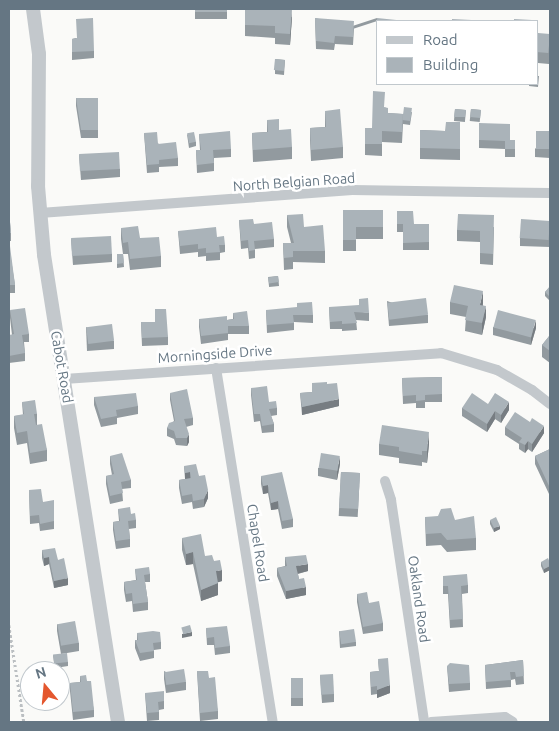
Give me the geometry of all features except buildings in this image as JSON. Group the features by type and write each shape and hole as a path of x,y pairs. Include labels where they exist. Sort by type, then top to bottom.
{"street":[{"name":"Cabot Road","path":"33,9 39,54 40,213 118,722"},
{"name":"North Belgian Road","path":"40,213 352,190 550,193"},
{"name":"Morningside Drive","path":"64,379 441,353 474,361 532,390 550,404"},
{"name":"Chapel Road","path":"216,368 273,722"},
{"name":"Oakland Road","path":"384,480 391,500 424,722"},
{"path":"431,722 505,717 513,722"}],"path":[{"path":"9,625 24,722"}]}
